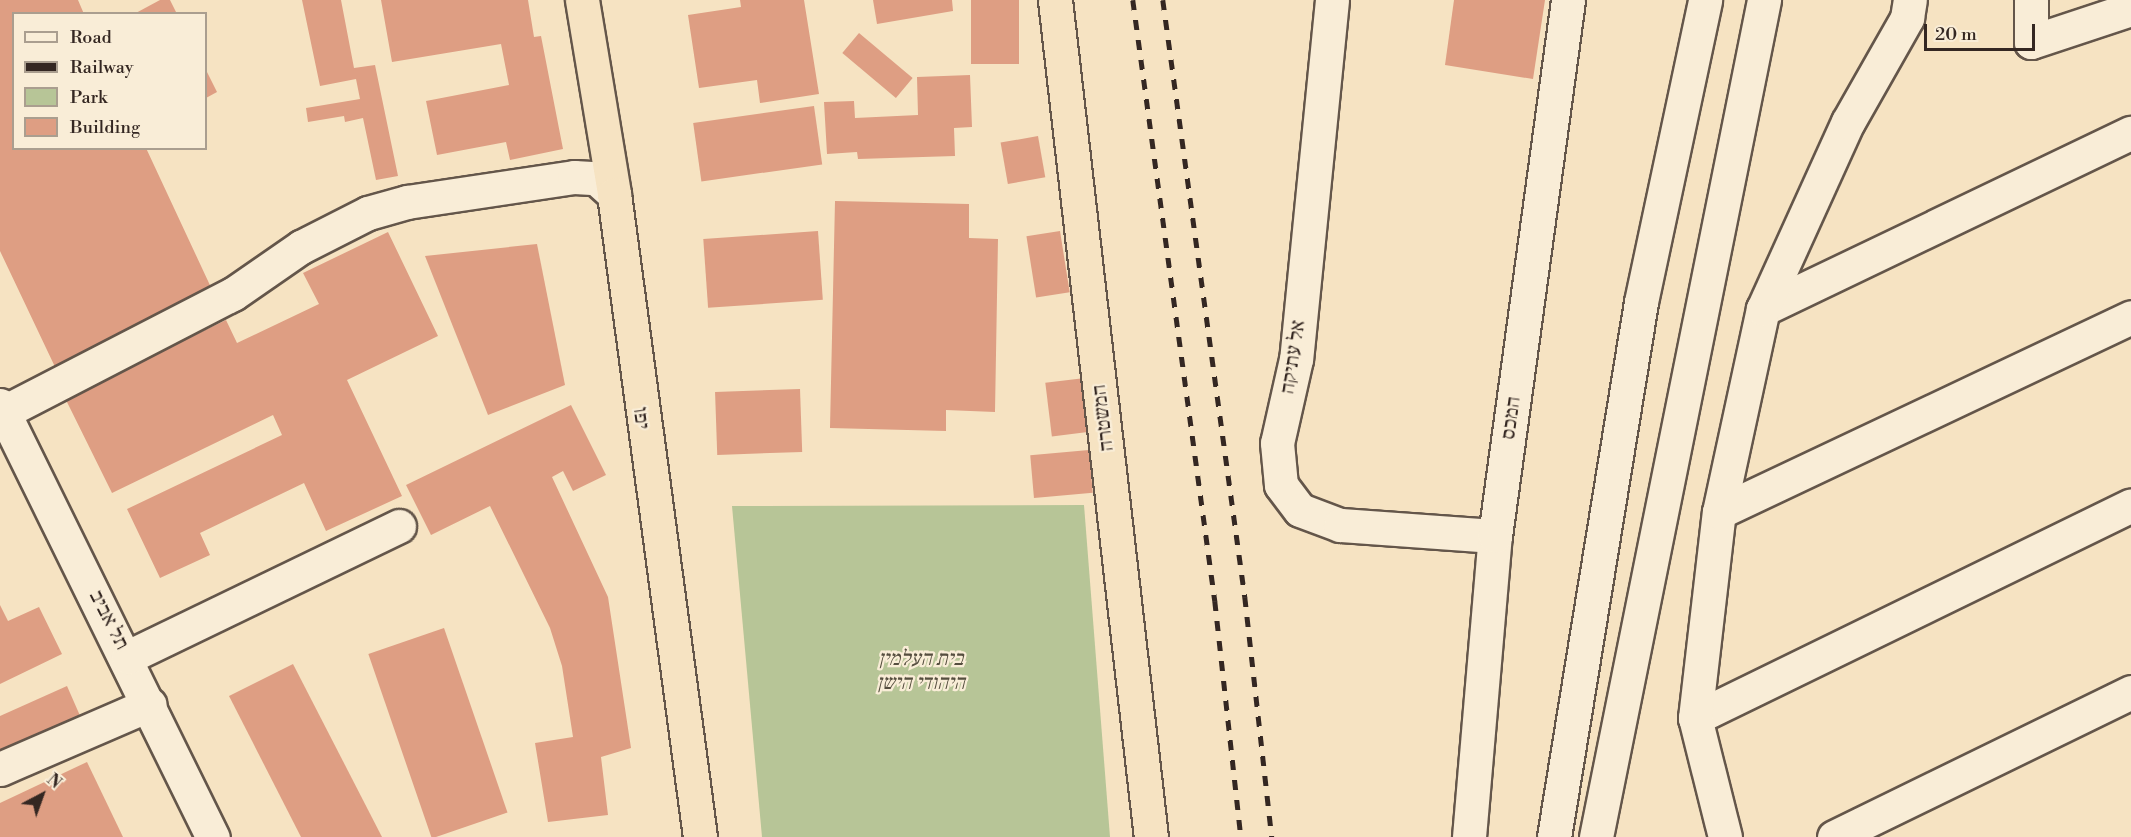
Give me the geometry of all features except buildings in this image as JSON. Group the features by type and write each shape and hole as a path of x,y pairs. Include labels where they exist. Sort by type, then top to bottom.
{"highway":[{"name":"יפו","path":"582,0 614,194 700,836"},
{"name":"המשטרה","path":"1055,0 1151,837"}],"street":[{"name":"אל עתיקה","path":"1332,0 1296,359 1277,443 1281,485 1300,510 1340,525 1495,536"},
{"name":"המכס","path":"1468,837 1495,536 1568,0"},
{"path":"1554,837 1641,302 1705,0"},
{"path":"1596,837 1764,0"},
{"path":"2031,0 2031,42 2131,9"},
{"path":"1725,837 1695,718 1719,512 1763,309 1848,122 1912,6"},
{"path":"1763,309 2131,133"},
{"path":"2,408 233,294 301,247 368,213 407,202 574,177 596,178 614,194"},
{"path":"1719,512 2131,316"},
{"name":"תל אביב","path":"2,408 128,657 213,837"},
{"path":"1695,718 2131,505"},
{"path":"128,657 399,526"},
{"path":"1834,837 2131,692"},
{"path":"0,769 150,704"}],"green space":[{"name":"בית העלמין היהודי הישן","path":"1084,505 1110,837 762,837 732,506"}],"railway":[{"path":"1133,0 1215,601 1241,837"},
{"path":"1163,0 1245,597 1272,837"}]}
